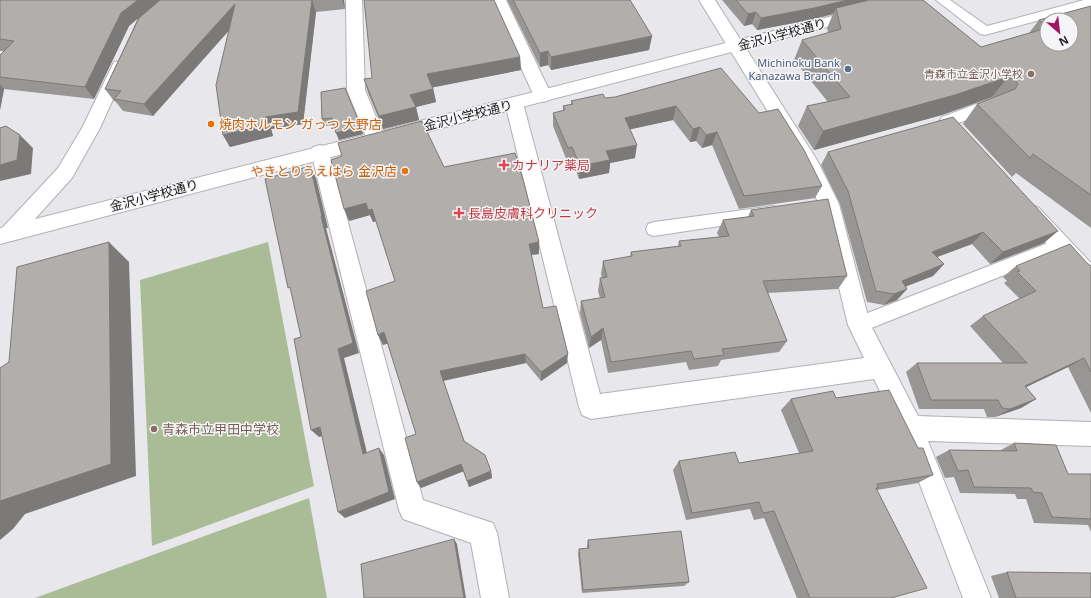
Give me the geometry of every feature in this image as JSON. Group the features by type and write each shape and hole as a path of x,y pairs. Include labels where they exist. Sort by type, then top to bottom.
{"street":[{"path":"354,0 356,90 376,139"},
{"path":"498,0 543,96"},
{"path":"707,0 737,46 816,158 821,205 859,325 911,428 977,598"},
{"name":"金沢小学校通り","path":"5,235 320,152 376,139 913,0"},
{"path":"5,235 65,173 91,128 128,49"},
{"path":"514,103 591,407 880,366"},
{"path":"947,126 992,104"},
{"path":"320,152 412,510 483,533 496,598"},
{"path":"1018,198 1081,267 1091,274"},
{"path":"911,428 1091,434"}],"lane":[{"path":"942,0 984,31 1091,2"},
{"path":"654,229 791,210"},
{"path":"859,325 1061,245"}],"green space":[{"path":"268,242 314,486 152,546 140,280"},
{"path":"309,498 327,598 35,598"}],"building":[{"path":"0,0 138,0 121,13 85,87 0,77 0,55 14,41 0,39"},
{"path":"160,0 312,0 298,112 265,117 267,124 223,135 216,85 235,4 144,104 114,99 121,91 105,89 139,18"},
{"path":"364,0 494,0 520,57 427,74 433,89 410,95 416,107 379,116 364,79 372,78"},
{"path":"513,0 630,0 652,36 551,57 548,51 540,53"},
{"path":"736,0 848,0 761,18 756,12 748,14"},
{"path":"869,0 923,0 981,47 1039,30 1039,52 1079,52 1079,12 1069,12 1091,6 1091,195 1033,154 1030,158 977,104 1015,89 1018,84 1014,79 1008,77 955,95 823,131 807,106 850,97 802,40 841,29 836,8"},
{"path":"721,68 759,113 778,109 804,150 822,186 744,196 717,132 706,135 700,127 693,129 676,106 625,118 637,145 606,151 610,160 580,166 572,147 568,148 553,113 565,110 563,106 573,104 571,101 603,94 605,98 615,97"},
{"path":"345,88 361,127 336,133 332,118 322,119 321,92"},
{"path":"953,117 1058,231 1003,252 983,232 932,252 944,264 902,281 907,289 894,294 876,291 848,191 828,152"},
{"path":"422,121 444,167 515,153 539,242 529,244 543,308 556,306 568,354 541,372 525,354 440,371 464,441 485,455 491,471 467,481 461,464 417,482 405,438 416,434 384,332 378,335 366,291 395,281 372,209 368,210 366,203 344,209 331,160 342,156 338,143"},
{"path":"6,126 20,135 17,160 0,165 0,128"},
{"path":"310,166 353,343 338,349 363,454 379,448 389,492 338,512 320,427 311,430 294,339 301,337 290,287 288,288 265,179"},
{"path":"828,199 847,276 763,281 787,341 722,349 724,355 694,359 691,351 611,362 603,328 591,337 581,301 605,297 600,278 607,277 603,261 632,256 631,252 681,246 679,241 729,236 723,220 754,216 751,210"},
{"path":"109,242 111,464 0,501 0,368 9,362 17,267"},
{"path":"1070,244 1091,266 1091,372 1084,358 1025,386 1036,399 1010,409 1002,408 998,400 931,400 917,363 1027,363 983,316 1036,291 1017,272 1020,271 1016,266"},
{"path":"889,390 918,448 923,448 933,475 877,484 878,488 876,488 927,588 891,598 810,598 774,511 763,513 759,502 692,513 679,461 735,452 739,463 813,451 791,399 833,391 836,398"},
{"path":"1014,443 1056,445 1068,474 1091,474 1091,519 1052,517 1042,493 1033,492 1031,488 974,487 968,470 958,471 949,450 1017,451"},
{"path":"681,531 689,582 583,590 579,549 589,548 588,540"},
{"path":"454,539 464,598 364,598 361,564"},
{"path":"1007,572 1091,573 1091,598 1016,598"}],"place":[{"name":"Michinoku Bank Kanazawa Branch","path":"848,69"},
{"name":"青森市立金沢小学校","path":"1031,74"},
{"name":"焼肉ホルモン ガっつ 大野店","path":"211,124"},
{"name":"カナリア薬局","path":"504,165"},
{"name":"やきとりうえはら 金沢店","path":"405,171"},
{"name":"長島皮膚科クリニック","path":"459,213"},
{"name":"青森市立甲田中学校","path":"154,429"}]}
